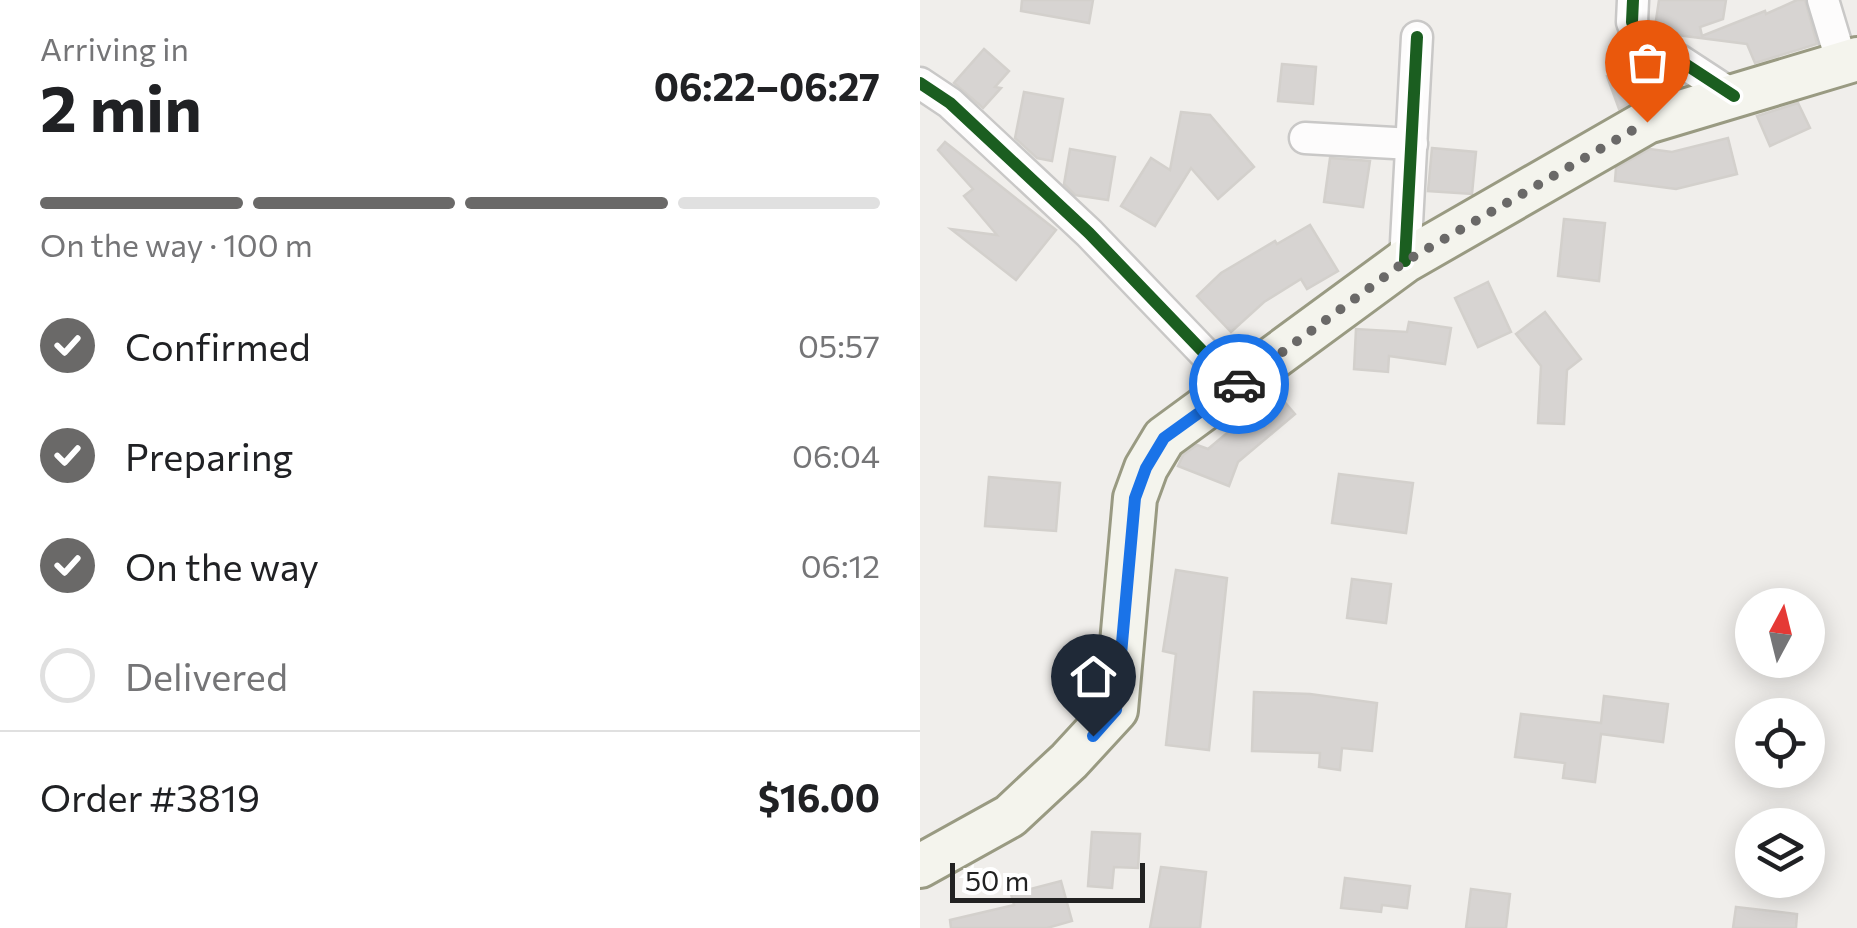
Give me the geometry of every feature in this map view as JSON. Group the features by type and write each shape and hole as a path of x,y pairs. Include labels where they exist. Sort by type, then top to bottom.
{"main road":[{"path":"920,866 1010,816 1116,710 1135,498 1146,468 1164,438 1406,261 1647,122 1850,61"}],"street":[{"path":"1632,0 1632,22 1639,40 1679,60 1734,96"},
{"path":"1823,0 1850,61"},
{"path":"1406,261 1417,37"},
{"path":"920,83 950,103 1089,232 1236,386"},
{"path":"1305,138 1412,144"}],"building":[{"path":"1022,0 1093,0 1089,23 1021,11"},
{"path":"1659,0 1726,0 1723,19 1700,27 1702,36 1805,0 1817,44 1755,63 1747,44 1669,34 1655,27"},
{"path":"984,49 1009,71 995,87 1001,88 983,108 954,83"},
{"path":"1642,63 1661,72 1668,90 1639,98 1619,109 1607,76"},
{"path":"1282,64 1316,67 1313,104 1278,101"},
{"path":"1024,92 1063,99 1052,161 1037,158 1015,138"},
{"path":"1798,103 1810,128 1770,146 1757,116"},
{"path":"1181,112 1210,115 1254,167 1218,199 1191,168 1155,226 1121,206 1151,158 1170,170"},
{"path":"1728,138 1737,174 1676,189 1615,181 1616,168 1650,149 1672,152"},
{"path":"945,142 1056,230 1016,280 951,229 997,235 964,196 973,189 938,150"},
{"path":"1432,148 1476,152 1472,194 1428,191"},
{"path":"1070,149 1115,157 1108,200 1075,195 1064,184"},
{"path":"1330,158 1370,161 1363,207 1324,202"},
{"path":"1564,219 1605,223 1599,281 1558,276"},
{"path":"1310,225 1338,271 1307,289 1301,279 1264,302 1231,332 1197,296 1221,273"},
{"path":"1488,282 1511,332 1478,347 1455,298"},
{"path":"1545,312 1581,359 1567,370 1564,424 1538,423 1541,366 1516,334"},
{"path":"1409,322 1451,328 1445,364 1389,356 1388,372 1354,369 1356,329 1407,332"},
{"path":"1276,392 1295,414 1238,462 1229,486 1178,466 1183,455 1197,445 1208,449"},
{"path":"1339,474 1413,483 1406,533 1332,523"},
{"path":"989,477 1060,483 1056,531 985,526"},
{"path":"1176,570 1227,578 1209,750 1166,745 1176,654 1163,651"},
{"path":"1352,579 1391,584 1386,623 1347,618"},
{"path":"1254,692 1377,703 1372,751 1342,748 1340,770 1319,767 1320,753 1252,751"},
{"path":"1604,696 1668,704 1663,742 1601,734 1595,782 1563,778 1565,763 1515,757 1521,714 1601,723"},
{"path":"1092,832 1140,834 1138,868 1114,867 1112,888 1088,886"},
{"path":"1161,867 1206,872 1200,928 1150,928"},
{"path":"1345,878 1410,886 1407,908 1382,905 1381,912 1341,908"},
{"path":"1061,881 1072,921 1047,928 951,928 950,920 1014,905 1011,894"},
{"path":"1471,889 1510,894 1506,928 1466,928"},
{"path":"1736,907 1797,914 1796,928 1733,928"}],"cycle path":[{"path":"1633,0 1632,22 1639,40 1679,60 1734,96"},
{"path":"1405,261 1417,37"},
{"path":"920,83 950,103 1089,233 1236,386"}],"way so far":[{"path":"1239,384 1406,261 1647,122"}],"route":[{"path":"1093,736 1116,710 1135,498 1146,468 1164,438 1239,384"}]}
